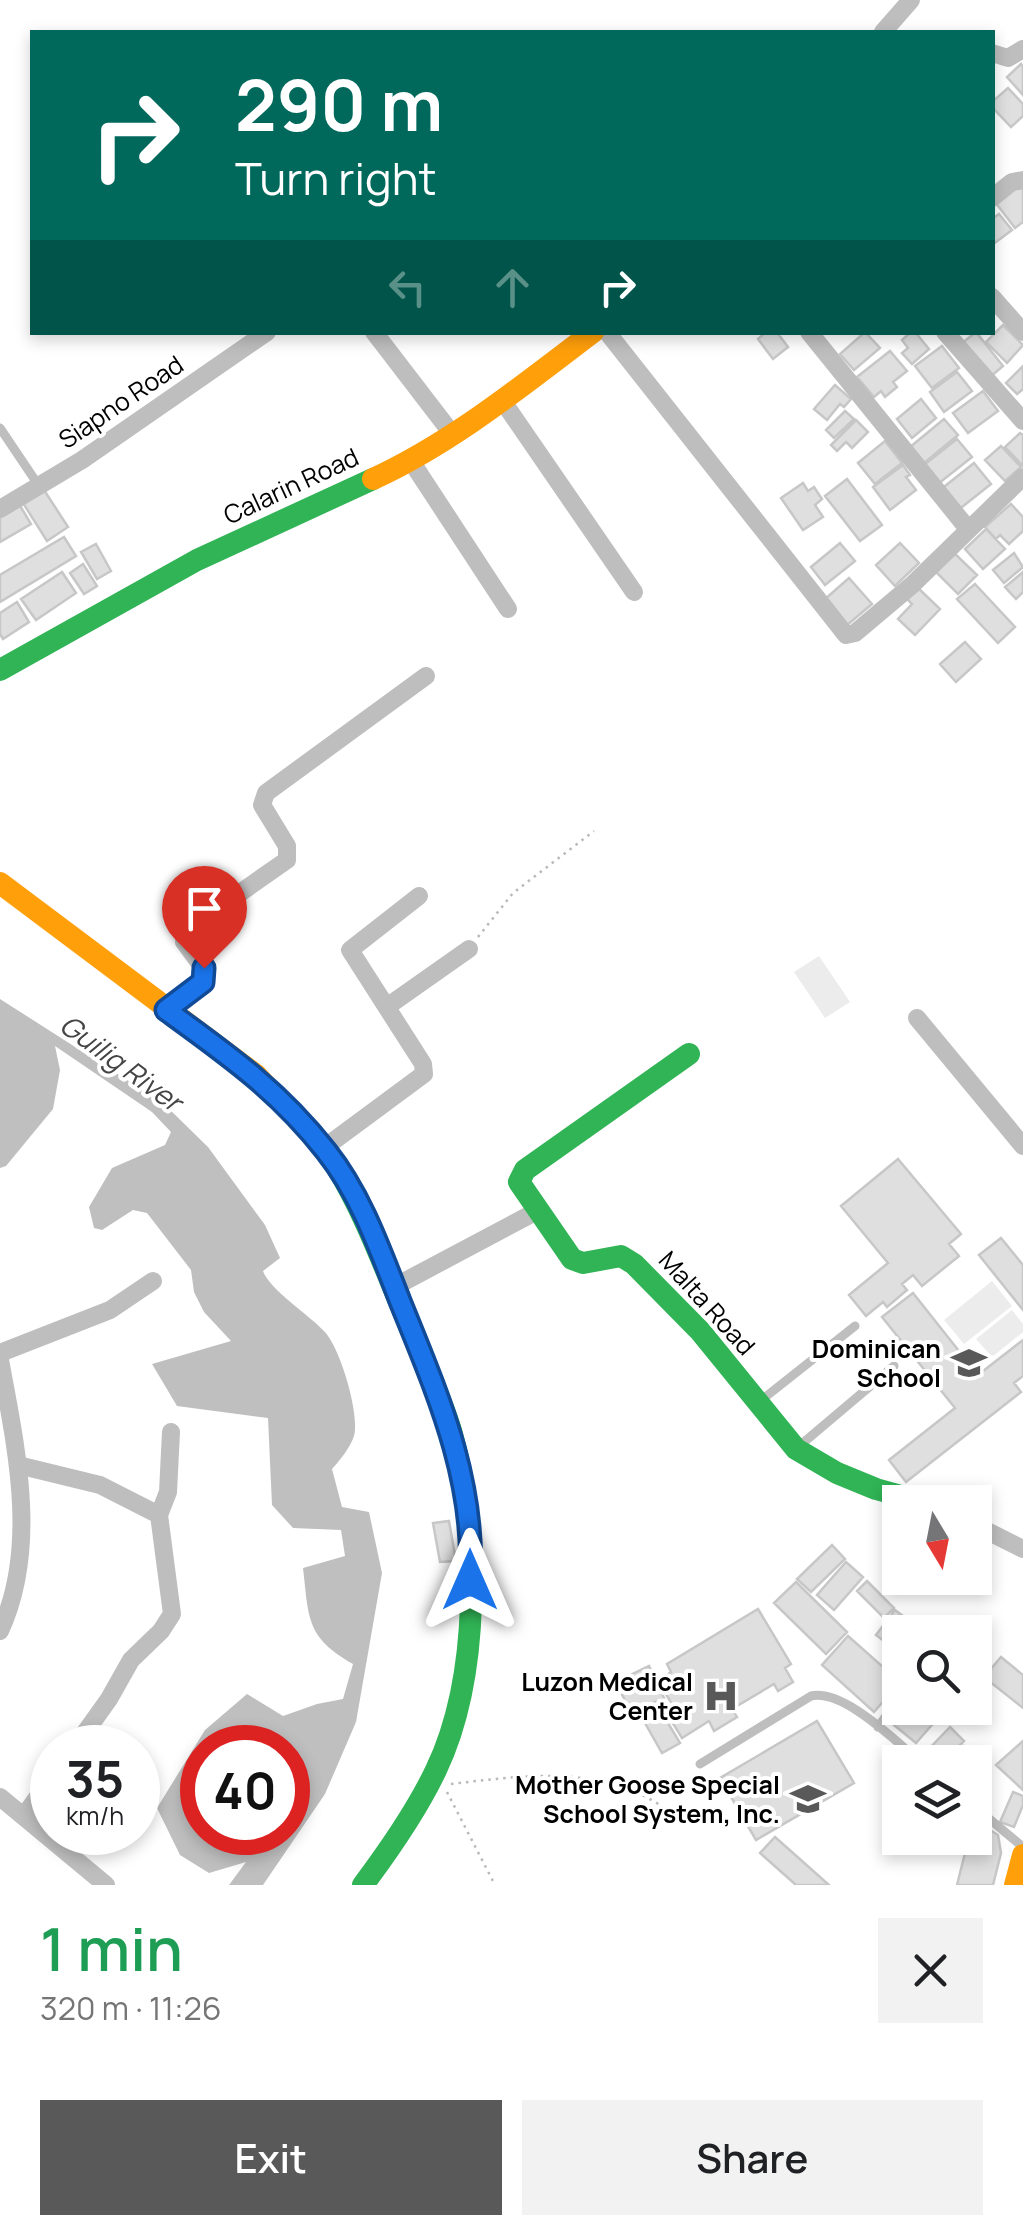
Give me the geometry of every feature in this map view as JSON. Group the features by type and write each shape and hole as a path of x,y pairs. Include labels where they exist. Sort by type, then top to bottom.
{"street":[{"path":"885,30 912,0"},
{"path":"995,54 1008,58 1023,49"},
{"path":"995,196 1012,182 1023,180"},
{"path":"995,300 1023,332"},
{"name":"Siapno Road","path":"0,509 263,335"},
{"path":"376,335 452,435"},
{"name":"Calarin Road","path":"0,670 197,560 411,461 589,335"},
{"path":"609,335 846,634 855,633 912,585 968,529 1020,487"},
{"path":"811,335 968,529"},
{"path":"948,335 1023,421"},
{"path":"502,400 634,592"},
{"path":"411,461 508,608"},
{"path":"166,1010 205,977 204,968 184,942 187,930 287,860 286,846 262,805 266,793 426,676"},
{"path":"0,883 256,1075 324,1148 358,1200 451,1430 468,1502 472,1553 464,1672 437,1768 392,1846 363,1885"},
{"path":"324,1148 424,1074 423,1064 350,950 418,896"},
{"path":"388,1006 468,949"},
{"path":"917,1018 1023,1146"},
{"path":"394,1287 538,1212 519,1182 520,1174 689,1054"},
{"name":"Malta Road","path":"538,1212 572,1260 578,1263 621,1256 634,1264 700,1331 756,1404 796,1448 837,1473 882,1491"},
{"path":"0,1631 16,1582 20,1522 18,1464 0,1356 110,1310 153,1281"},
{"path":"90,1725 131,1660 172,1614 158,1516 168,1492 170,1432"},
{"path":"18,1464 100,1485 158,1516"},
{"path":"992,1533 1023,1549"},
{"path":"0,1797 106,1885"},
{"path":"24,1816 30,1808"}],"lane":[{"path":"0,428 39,486"},
{"path":"756,1404 855,1326"},
{"path":"796,1448 894,1366"},
{"path":"700,1764 810,1696 824,1693 900,1745"},
{"path":"878,1727 882,1722"},
{"path":"992,1821 1023,1847"}],"path":[{"path":"468,949 513,893 594,831"},
{"path":"495,1885 443,1785 540,1774 576,1776 629,1789 676,1814"}],"shaded area":[{"path":"819,956 850,1002 825,1018 794,972"},
{"path":"0,999 163,1103 208,1147 265,1225 280,1258 263,1271 267,1278 330,1339 342,1365 355,1426 350,1445 332,1469 342,1507 369,1512 382,1573 356,1722 325,1794 310,1816 310,1725 211,1725 247,1694 283,1716 343,1699 353,1664 318,1635 309,1614 303,1568 345,1556 341,1530 293,1528 272,1505 268,1418 177,1406 152,1364 231,1341 204,1312 194,1292 191,1270 147,1213 133,1210 102,1230 94,1228 89,1207 112,1168 165,1145 171,1132 152,1112 55,1046 60,1070 53,1109 6,1166 0,1168"},
{"path":"992,1281 1012,1306 964,1344 944,1320"},
{"path":"1012,1310 1023,1324 1023,1332 992,1357 976,1339"},
{"path":"180,1771 180,1855 160,1814 160,1803"},
{"path":"180,1855 283,1855 263,1885 229,1885 246,1862 209,1873"}],"building":[{"path":"1021,64 1023,67 1023,95 1007,77"},
{"path":"1008,88 1023,104 1023,116 1011,127 995,110 995,99"},
{"path":"1019,183 1023,187 1023,222 1015,228 995,202"},
{"path":"999,214 1012,230 995,243 995,217"},
{"path":"1003,325 1023,345 1007,363 986,342"},
{"path":"763,335 779,335 788,347 773,359 758,339"},
{"path":"862,335 868,335 880,348 854,370 840,354"},
{"path":"908,335 917,335 929,349 912,364 902,353 908,348 902,340"},
{"path":"978,335 1003,366 990,377 961,344"},
{"path":"942,346 959,368 932,388 915,366"},
{"path":"890,351 907,371 893,382 897,387 885,397 881,391 874,397 857,377"},
{"path":"1023,366 1023,389 1017,394 1006,383"},
{"path":"957,372 972,391 944,412 930,392"},
{"path":"835,385 851,399 844,407 840,404 827,420 814,409"},
{"path":"983,391 998,411 968,433 953,413"},
{"path":"921,399 936,418 912,438 897,419"},
{"path":"845,411 854,419 834,438 826,430"},
{"path":"944,419 958,435 923,464 909,448"},
{"path":"856,420 868,432 852,448 846,442 837,451 831,445"},
{"path":"1020,433 1023,435 1023,466 1005,447"},
{"path":"957,439 972,457 938,484 924,465"},
{"path":"885,441 902,463 875,484 858,463"},
{"path":"1001,446 1021,467 1005,481 985,460"},
{"path":"974,463 991,484 957,511 940,490"},
{"path":"903,465 916,490 890,510 873,487"},
{"path":"847,479 882,525 860,541 825,496"},
{"path":"803,483 808,491 814,487 822,499 815,505 823,517 803,530 781,498"},
{"path":"44,490 68,527 47,541 23,503"},
{"path":"19,504 31,524 0,542 0,515"},
{"path":"1011,504 1023,517 1023,531 1009,544 1000,535 996,539 985,527"},
{"path":"986,529 1005,549 983,569 965,549"},
{"path":"64,537 76,556 0,602 0,575"},
{"path":"840,543 855,561 825,585 811,567"},
{"path":"900,543 919,563 895,586 876,565"},
{"path":"96,544 111,571 97,579 81,552"},
{"path":"952,551 977,575 958,594 934,570"},
{"path":"1014,553 1023,567 1004,583 993,570"},
{"path":"83,564 97,586 84,594 70,573"},
{"path":"62,572 76,593 36,620 21,599"},
{"path":"1023,572 1023,592 1016,599 1005,587"},
{"path":"849,578 872,604 846,626 824,600"},
{"path":"975,584 1015,627 998,643 957,599"},
{"path":"917,587 940,609 915,635 898,619 912,604 906,598"},
{"path":"17,602 29,622 3,639 0,613"},
{"path":"965,642 981,659 956,682 940,664"},
{"path":"898,1159 961,1234 949,1244 959,1256 922,1286 913,1275 902,1284 907,1290 887,1307 883,1302 866,1316 849,1295 888,1263 841,1206"},
{"path":"1001,1238 1023,1265 1023,1310 979,1255"},
{"path":"913,1293 978,1375 1023,1340 1023,1376 1014,1383 1021,1392 906,1482 889,1460 955,1408 882,1317"},
{"path":"449,1521 456,1561 440,1562 433,1523"},
{"path":"832,1545 845,1559 811,1592 797,1579"},
{"path":"846,1562 863,1577 834,1610 817,1595"},
{"path":"867,1581 894,1608 882,1616 857,1591"},
{"path":"796,1582 847,1632 826,1654 774,1603"},
{"path":"758,1609 791,1664 785,1668 793,1682 778,1691 774,1684 732,1709 737,1717 714,1731 709,1721 682,1738 664,1709 672,1704 658,1681 671,1672 667,1664"},
{"path":"848,1636 882,1666 882,1703 874,1712 822,1665"},
{"path":"1001,1657 1023,1675 1023,1708 992,1683 992,1668"},
{"path":"649,1666 664,1698 631,1713 616,1682"},
{"path":"662,1713 680,1743 662,1753 645,1723"},
{"path":"817,1721 854,1783 756,1840 720,1778"},
{"path":"894,1725 932,1725 916,1743"},
{"path":"950,1727 964,1741 960,1745 933,1745"},
{"path":"1023,1741 1023,1790 996,1765"},
{"path":"1013,1792 1023,1796 1014,1827 1000,1822"},
{"path":"992,1831 998,1835 1001,1853 993,1885 957,1885 964,1855 992,1855"},
{"path":"775,1837 829,1885 796,1885 760,1853"}],"traffic: fast":[{"path":"0,670 197,560 373,479"},
{"path":"689,1054 525,1170 519,1182 572,1259 583,1263 621,1256 634,1264 700,1331 796,1449 837,1473 882,1491"},
{"path":"334,1163 374,1240 448,1420 461,1473 471,1559 468,1648 451,1733 420,1800 363,1885"}],"traffic: slow":[{"path":"373,479 459,430 589,335"},
{"path":"0,883 256,1075 334,1163"},
{"path":"1015,1885 1023,1855"}],"place":[{"name":"Dominican School","path":"969,1363"},
{"name":"Luzon Medical Center","path":"721,1696"},
{"name":"Mother Goose Special School System, Inc.","path":"808,1799"}],"route":[{"path":"204,968 203,982 166,1010 256,1075 292,1110 324,1148 358,1200 451,1430 468,1502 470,1580"}],"water label":[{"name":"Guilig River","path":"121,1063"}]}
